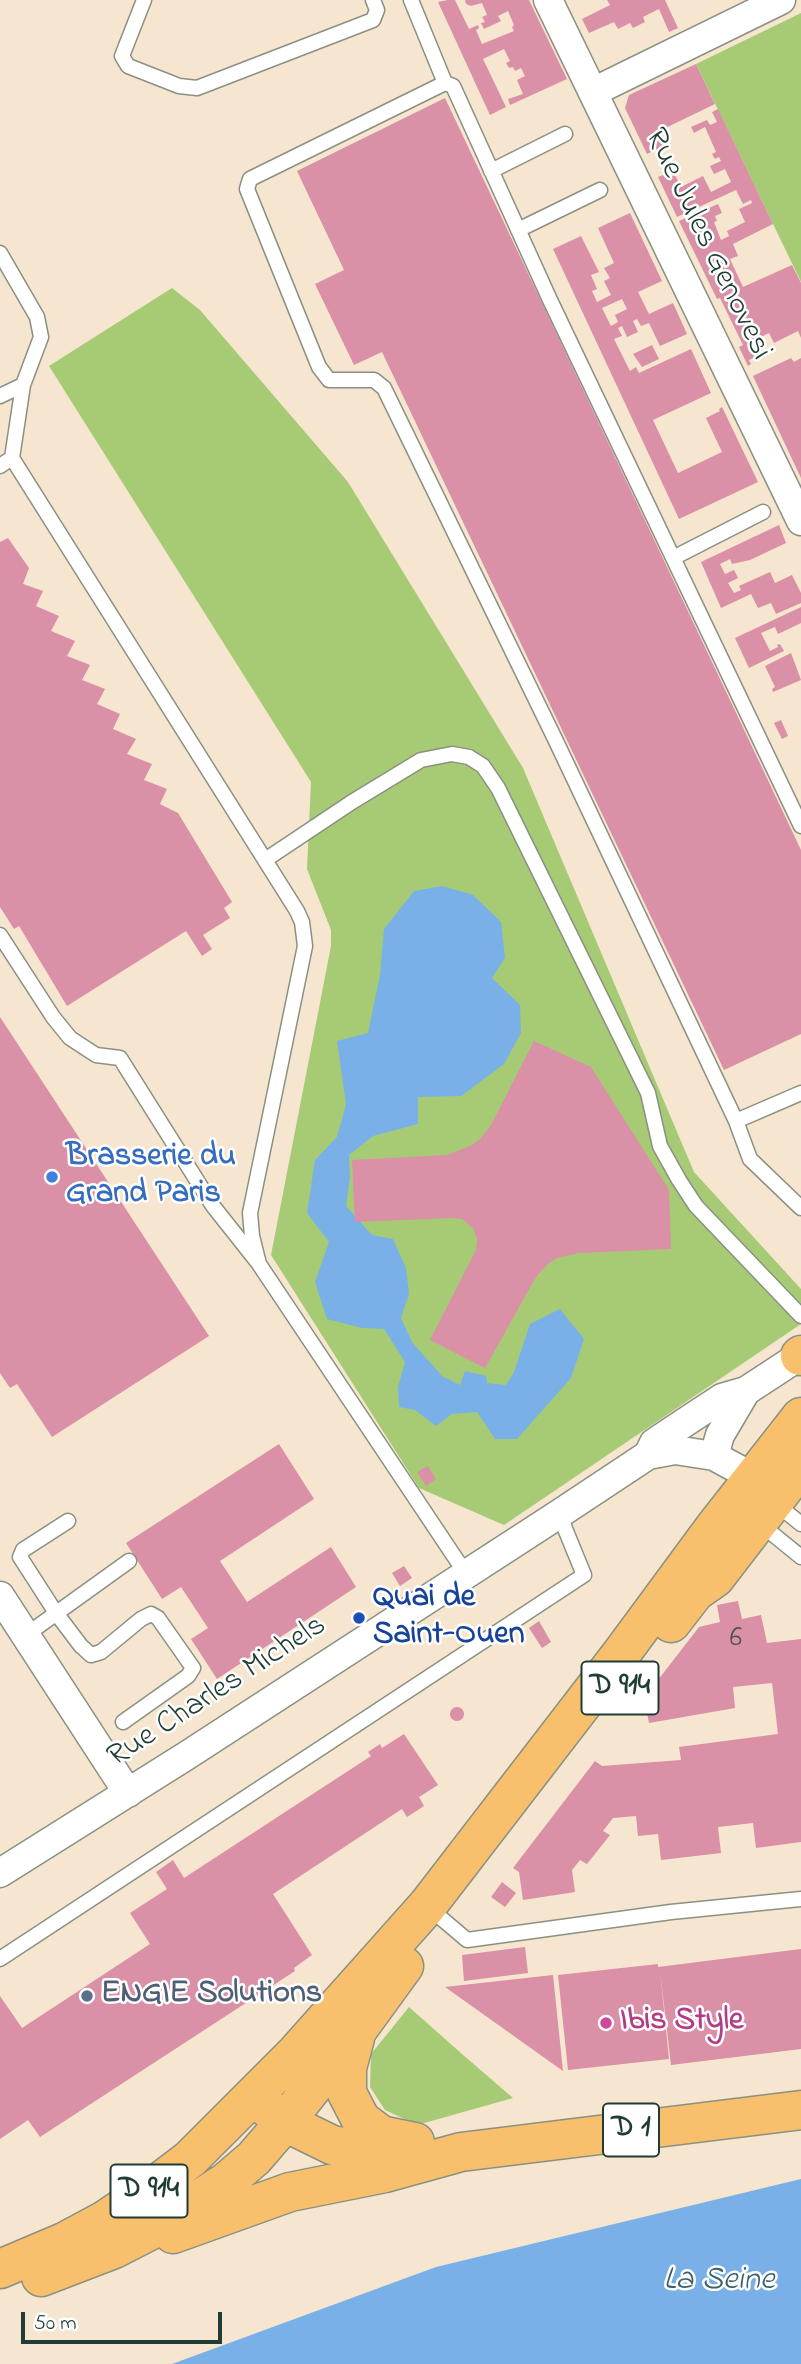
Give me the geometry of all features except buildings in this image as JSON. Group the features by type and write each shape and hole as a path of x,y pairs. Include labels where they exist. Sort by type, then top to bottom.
{"main road":[{"name":"D 914","path":"0,2293 114,2249 155,2228 226,2182 254,2158 356,2032 393,1980 435,1911 614,1664 770,1502 801,1417"},
{"path":"770,1502 801,1442"},
{"name":"D 914","path":"0,2269 40,2254 105,2220 148,2191 190,2159 254,2096 312,2036 405,1928 435,1911 695,1592 715,1578 801,1462"},
{"path":"356,2032 347,2068 347,2093 361,2120 381,2134 461,2152"},
{"name":"D 1","path":"254,2096 285,2122 332,2144 370,2152 461,2152 801,2110"},
{"path":"155,2228 175,2235 290,2192 223,2126"},
{"name":"D 1","path":"290,2192 385,2173 461,2152"}],"street":[{"name":"Rue Jules Genovesi","path":"548,0 801,521"},
{"path":"593,92 782,0"},
{"name":"Rue Charles Michels","path":"648,1455 654,1443 722,1398 746,1391 801,1355"},
{"path":"714,1457 720,1435 746,1391"},
{"name":"Rue Charles Michels","path":"0,1873 128,1793 648,1455 675,1450 714,1457 738,1469 770,1502"},
{"path":"0,1596 128,1793"}],"lane":[{"path":"144,0 122,56 128,66 180,86 197,88 373,20 377,10 373,0"},
{"path":"411,0 445,83"},
{"path":"801,827 518,230 453,86 445,83 250,179 247,189 319,366 329,380 374,380 384,388 555,739 736,1121 750,1159 801,1208"},
{"path":"491,171 565,134"},
{"path":"518,230 600,190"},
{"path":"0,253 37,317 41,337 23,385 6,462 265,860 297,911 305,934 305,946 250,1213 259,1264"},
{"path":"0,396 23,385"},
{"path":"674,558 763,512"},
{"path":"265,860 421,760 452,754 469,757 483,766 498,788 648,1093 660,1146 672,1168 696,1206 801,1316"},
{"path":"0,935 69,1038 96,1055 120,1058 213,1206 259,1264 466,1574"},
{"path":"736,1121 801,1093"},
{"path":"770,1502 801,1557"},
{"path":"0,1959 583,1575 559,1514"},
{"path":"68,1521 23,1550 20,1558 81,1646 91,1655 101,1652 151,1614 159,1618 193,1668 188,1676 123,1722"},
{"path":"26,1635 129,1561"},
{"path":"435,1911 467,1940 671,1912 801,1899"}],"green space":[{"path":"801,13 801,282 696,64"},
{"path":"172,288 200,310 348,482 523,768 694,1172 801,1289 801,1324 504,1525 419,1488 271,1255 331,946 331,930 307,869 311,782 49,366"},
{"path":"409,2007 513,2098 417,2125 385,2110 370,2087 371,2054"}],"water":[{"path":"442,886 473,895 501,922 505,958 492,978 520,1005 521,1033 504,1064 461,1096 418,1097 418,1124 373,1136 349,1155 350,1177 346,1206 372,1235 393,1239 406,1268 409,1294 401,1318 412,1342 442,1376 460,1385 465,1371 486,1376 487,1383 506,1385 514,1372 530,1324 560,1309 584,1339 571,1378 517,1439 495,1439 477,1412 452,1414 436,1426 415,1410 399,1407 398,1387 405,1362 384,1329 362,1328 327,1319 315,1282 329,1242 307,1213 315,1160 337,1137 346,1104 337,1041 368,1033 380,975 384,929 414,891"},
{"name":"La Seine","path":"801,2179 801,2364 172,2364 436,2267"}],"place":[{"name":"Brasserie du Grand Paris","path":"52,1177"},
{"name":"Quai de Saint-Ouen","path":"359,1618"},
{"name":"ENGIE Solutions","path":"87,1996"},
{"name":"Ibis Style","path":"606,2023"}]}
